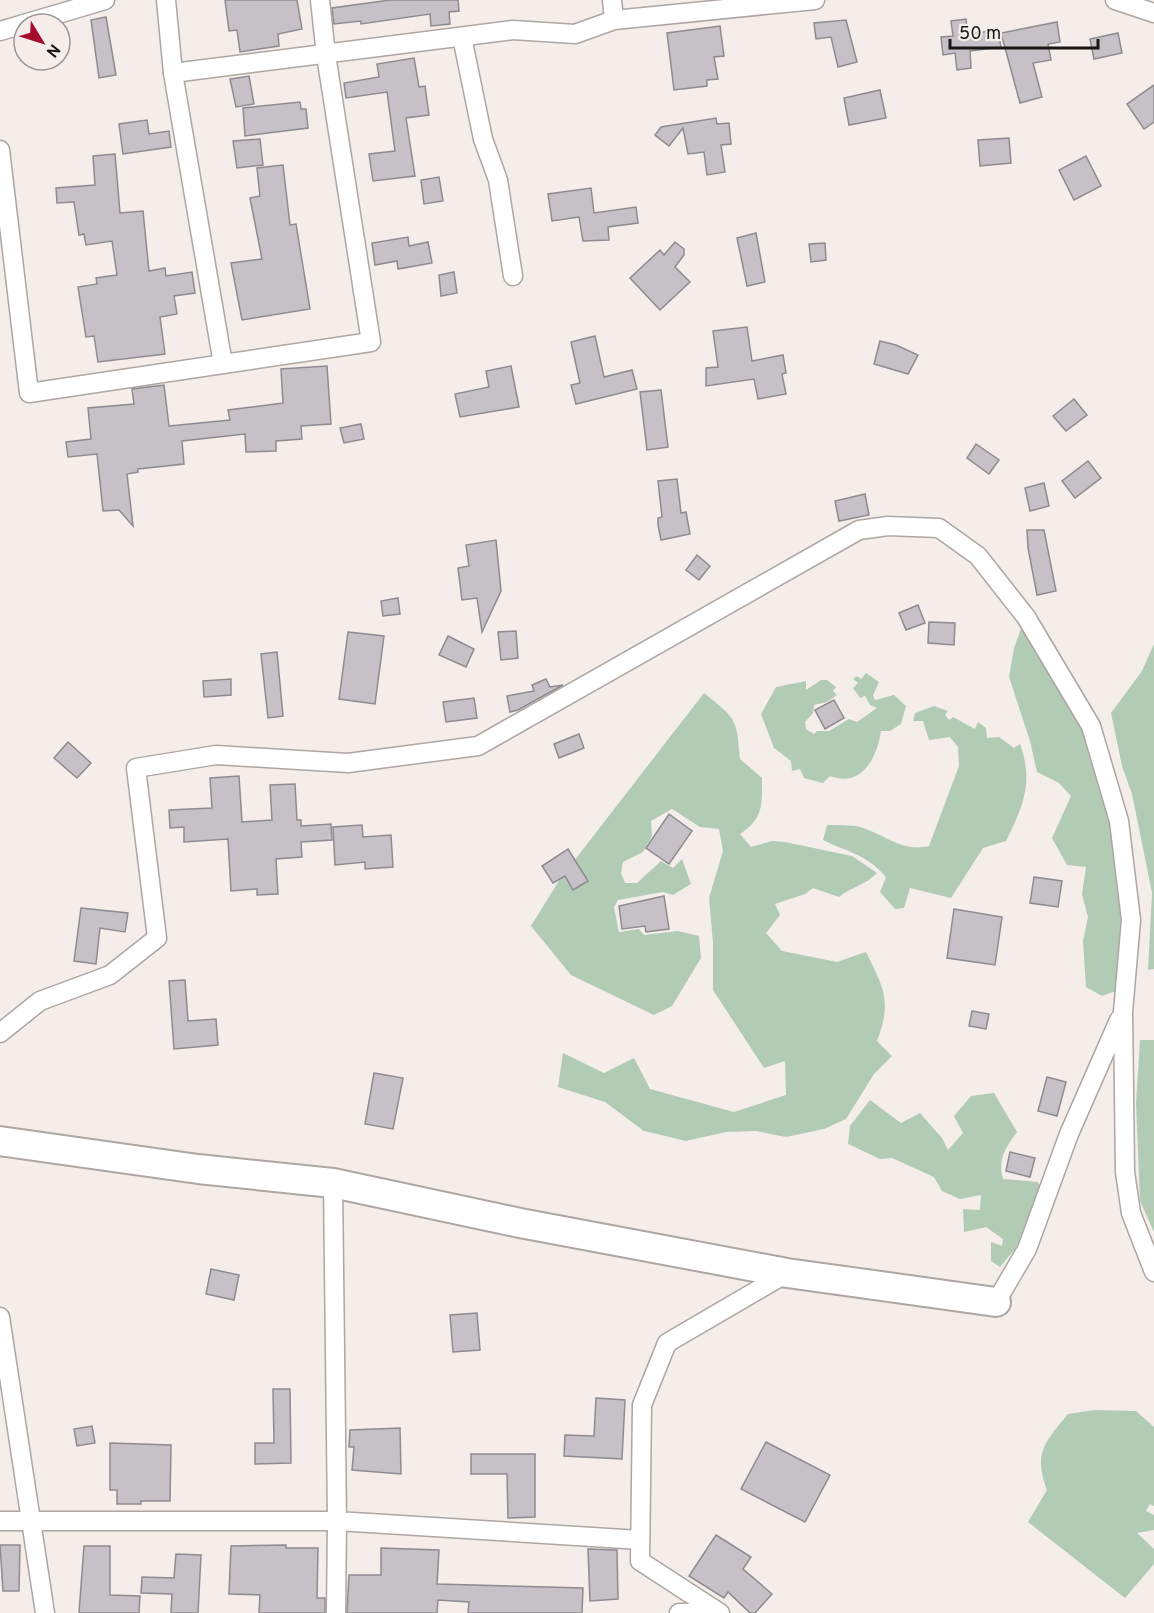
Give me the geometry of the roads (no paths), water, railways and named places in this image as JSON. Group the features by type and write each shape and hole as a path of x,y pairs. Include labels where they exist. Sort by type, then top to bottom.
{"main road":[{"path":"0,1142 198,1169 333,1184 520,1223 786,1273 996,1302"}],"street":[{"path":"64,12 105,0"},
{"path":"166,0 173,73 223,364"},
{"path":"0,150 29,393 371,342 326,55 320,0"},
{"path":"612,0 614,20"},
{"path":"173,73 513,30 574,34 614,20 815,0"},
{"path":"1115,0 1154,13"},
{"path":"462,37 483,139 498,180 513,276"},
{"path":"0,1033 40,1001 110,975 157,938 136,768 216,755 348,763 478,746 859,530 888,526 939,528 978,556 1026,617 1091,726 1119,821 1130,909 1123,1012 1125,1172 1131,1213 1154,1272"},
{"path":"996,1302 1027,1249 1069,1134 1123,1012"},
{"path":"333,1184 336,1613"},
{"path":"720,1613 640,1561 642,1405 667,1343 786,1273"},
{"path":"0,1317 45,1613"},
{"path":"0,1521 336,1521 640,1540"},
{"path":"679,1613 704,1613"}]}
